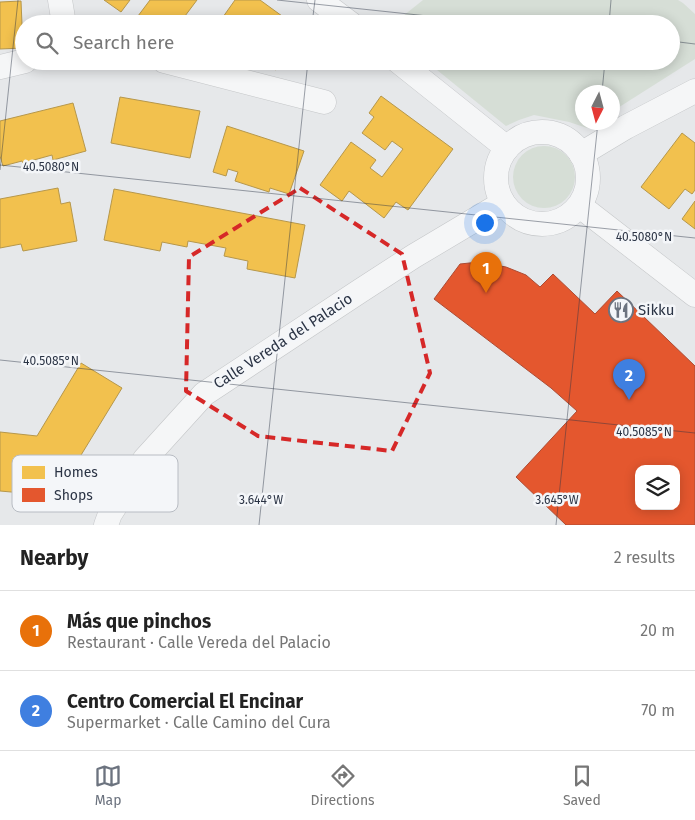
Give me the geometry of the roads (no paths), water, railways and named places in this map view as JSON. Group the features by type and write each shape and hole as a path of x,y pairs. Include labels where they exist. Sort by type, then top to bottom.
{"street":[{"path":"60,0 62,15"},
{"path":"319,0 339,15"},
{"path":"0,67 15,63"},
{"path":"199,70 324,102"},
{"path":"409,70 507,148"},
{"path":"581,154 626,127 695,91"},
{"path":"537,132 554,134 570,141 581,154 588,171 587,189 580,206 566,218 550,224 532,223 515,216 503,202 496,184 498,166 507,148 520,138 537,132"},
{"name":"Calle Vereda del Palacio","path":"149,455 204,394 414,256 503,202"},
{"path":"580,206 695,295"},
{"name":"Calle Vereda del Palacio","path":"106,525 111,512"}],"place":[{"name":"Más que pinchos","path":"486,293"},
{"name":"Sikku","path":"621,310"},
{"name":"Centro Comercial El Encinar","path":"629,400"}]}
